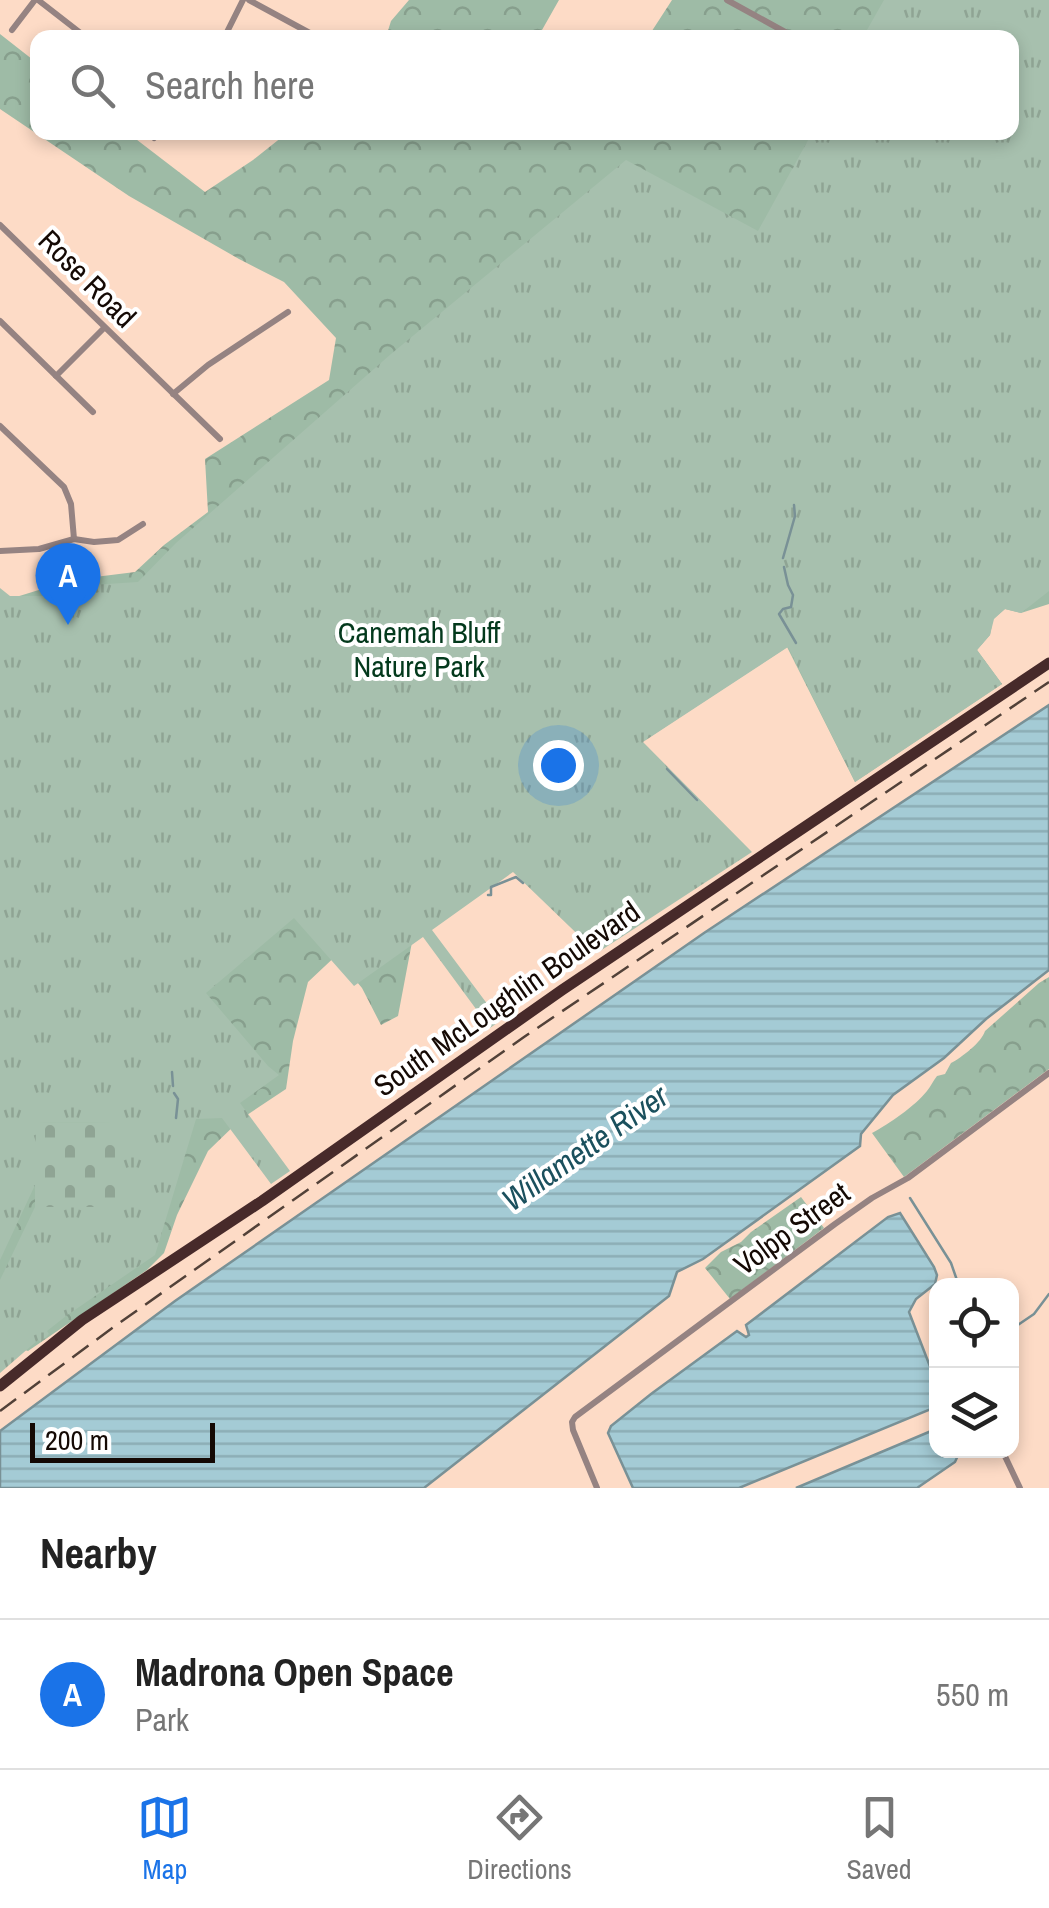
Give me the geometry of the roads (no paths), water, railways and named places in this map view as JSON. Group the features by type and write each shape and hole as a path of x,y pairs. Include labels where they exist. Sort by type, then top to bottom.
{"highway":[{"name":"South McLoughlin Boulevard","path":"0,1386 98,1308 262,1201 578,979 1049,663"}],"street":[{"path":"12,30 36,0 76,30"},
{"path":"229,30 246,0 304,30"},
{"path":"727,0 781,30"},
{"name":"Rose Road","path":"0,225 220,439"},
{"path":"172,394 288,312"},
{"path":"0,321 93,412"},
{"path":"56,376 104,328"},
{"path":"0,426 64,487 71,504 74,539"},
{"path":"0,550 39,550 74,539 118,540 143,524"},
{"name":"Volpp Street","path":"597,1488 573,1430 575,1417 1049,1073"},
{"path":"1006,1458 1020,1488"}],"water":[{"name":"Willamette River","path":"1049,705 1049,970 944,1058 893,1095 861,1134 860,1146 703,1259 677,1272 669,1296 424,1488 0,1488 0,1431 175,1301 704,933"},
{"path":"900,1213 937,1275 929,1278 929,1289 916,1299 909,1312 929,1364 929,1410 739,1488 633,1488 608,1433 611,1426 737,1331 749,1335 746,1325 888,1217"},
{"path":"929,1432 929,1458 957,1458 917,1488 796,1488"}],"waterway":[{"path":"783,558 795,516 794,505"},
{"path":"784,567 793,595 791,607 779,614 796,643"},
{"path":"667,769 697,800"},
{"path":"488,895 491,887 516,877 523,883"},
{"path":"172,1072 173,1086"},
{"path":"174,1093 178,1099 176,1118"},
{"path":"910,1198 956,1278"},
{"path":"1019,1324 1034,1314 1049,1294"}],"railway":[{"path":"0,1411 524,1037 1049,682"}],"place":[{"name":"Madrona Open Space","path":"68,625"}],"park label":[{"name":"Canemah Bluff Nature Park","path":"419,650"}]}
